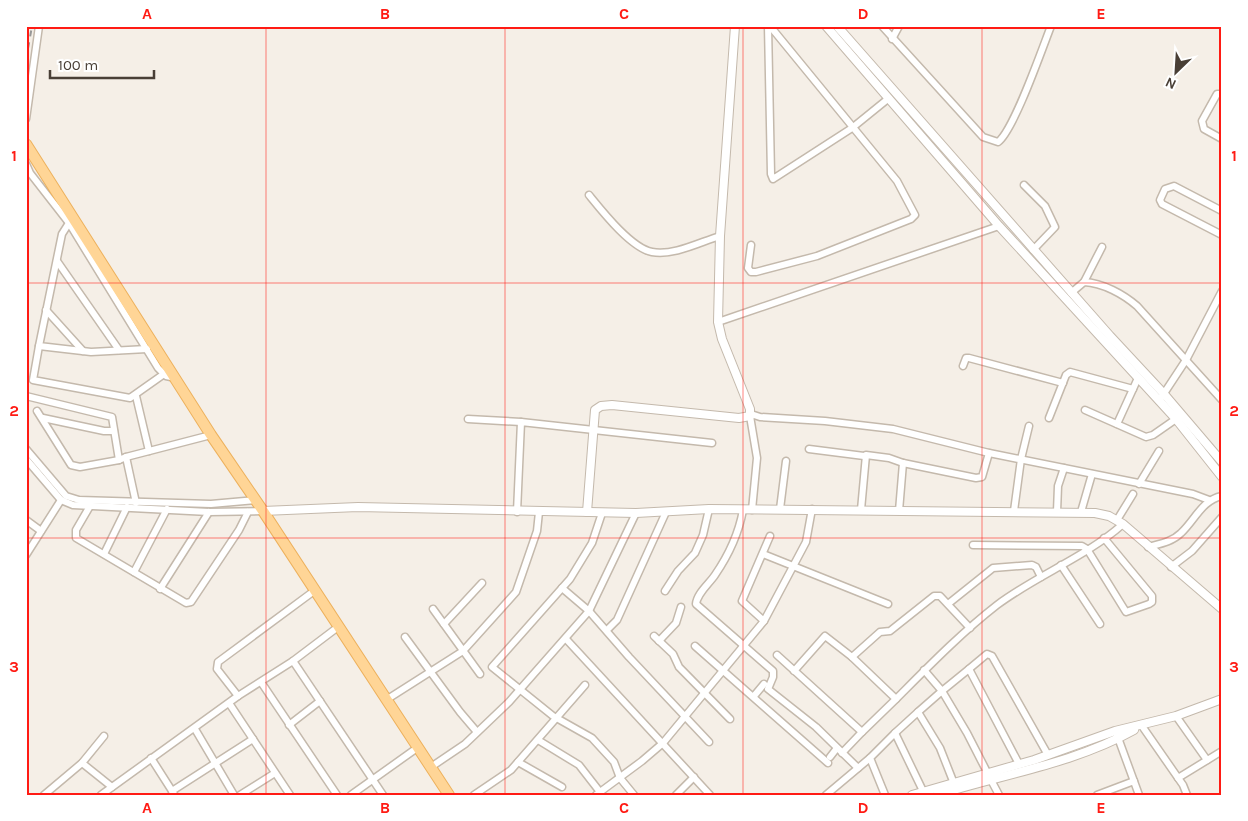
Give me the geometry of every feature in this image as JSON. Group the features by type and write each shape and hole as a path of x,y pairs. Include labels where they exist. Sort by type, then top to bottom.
{"main road":[{"path":"26,144 211,435 256,500 449,795"}],"street":[{"path":"26,118 39,26"},
{"path":"735,26 720,236 718,322 722,339 751,415 757,458 752,510"},
{"path":"769,26 771,177 775,178 852,128 889,98"},
{"path":"751,245 748,268 751,272 756,272 817,256 914,216 915,212 897,181 769,26"},
{"path":"826,26 999,226 1176,419 1222,477"},
{"path":"837,26 1071,293 1164,394 1222,462"},
{"path":"882,26 983,137 998,142 1003,138 1013,120 1052,26"},
{"path":"892,38 898,26"},
{"path":"1222,94 1217,94 1202,121 1204,128 1222,139"},
{"path":"26,164 30,173 69,223 147,350 164,374 177,379"},
{"path":"1024,185 1044,206 1055,228 1034,250"},
{"path":"1222,211 1174,186 1164,189 1160,200 1162,204 1222,235"},
{"path":"589,195 608,218 636,243 652,252 674,250 720,236"},
{"path":"69,223 64,230 33,380 126,398 136,396 164,374"},
{"path":"718,322 999,226"},
{"path":"1071,293 1084,282 1102,248"},
{"path":"57,261 119,350"},
{"path":"1084,282 1093,282 1125,296 1137,306 1222,400"},
{"path":"1159,401 1186,360 1218,304 1222,291"},
{"path":"46,310 83,351"},
{"path":"39,346 83,351 147,350"},
{"path":"963,366 966,358 969,358 1063,383"},
{"path":"1049,418 1066,375 1073,371 1133,390"},
{"path":"1117,424 1138,378"},
{"path":"26,396 112,416 118,460"},
{"path":"136,396 137,410 143,418 149,451"},
{"path":"587,512 595,431 595,410 601,406 612,405 739,418 751,415 825,421 893,429 989,453 1193,494 1209,500"},
{"path":"1085,410 1149,437 1176,419"},
{"path":"37,411 71,466 80,467 118,460 211,435"},
{"path":"43,418 104,431 114,431"},
{"path":"468,419 521,422 712,444"},
{"path":"517,512 521,422"},
{"path":"1014,511 1021,459 1029,426"},
{"path":"26,449 66,496 79,500 136,504 211,504 256,500"},
{"path":"809,449 864,456 869,454 976,478 982,477 989,453"},
{"path":"1139,484 1159,451"},
{"path":"861,510 864,456"},
{"path":"126,457 136,504"},
{"path":"26,459 61,500 73,505 90,506 127,507 136,504 167,509 209,512 358,507 602,513 710,509 812,509 1081,512 1102,514 1120,522 1222,609"},
{"path":"780,510 786,461"},
{"path":"899,511 903,463"},
{"path":"1057,512 1058,486 1064,468"},
{"path":"1081,512 1092,474"},
{"path":"695,646 829,760 862,732 924,670 998,604 1104,538 1120,522 1133,494"},
{"path":"1148,547 1171,541 1181,534 1209,500 1222,496"},
{"path":"26,555 61,500"},
{"path":"90,506 74,534 184,603 191,602 239,530 248,512"},
{"path":"104,554 127,507"},
{"path":"134,572 167,509"},
{"path":"665,591 678,571 695,553 703,535 710,509"},
{"path":"538,740 579,765 598,794 663,743 764,621 806,542 812,509"},
{"path":"743,510 730,548 716,574 697,598 696,604 773,671 773,677 768,689 816,727 858,768"},
{"path":"160,589 209,512"},
{"path":"386,700 462,651 516,592 537,531 539,512"},
{"path":"607,630 617,620 666,512"},
{"path":"602,513 592,543 562,588 493,664 494,669 518,689 557,718 592,738 614,762 620,778 634,795"},
{"path":"431,766 465,744 566,639 589,611 636,513"},
{"path":"1171,567 1192,551 1222,517"},
{"path":"26,520 41,531"},
{"path":"764,621 742,601 770,536"},
{"path":"973,545 1075,545 1087,549 1126,612 1152,602 1152,596 1104,538"},
{"path":"763,554 888,604"},
{"path":"948,604 993,568 1032,565 1036,567 1042,578"},
{"path":"1061,565 1100,624"},
{"path":"444,624 482,583"},
{"path":"562,588 589,611 709,742"},
{"path":"238,696 217,669 218,662 314,591"},
{"path":"852,656 880,632 890,630 934,596 940,596 970,628"},
{"path":"681,607 676,623 656,638 673,654 679,667 730,718"},
{"path":"433,609 480,674"},
{"path":"101,795 151,758 195,729 238,696 293,661 338,627"},
{"path":"794,671 825,636 852,656 896,698"},
{"path":"405,637 477,732"},
{"path":"566,639 710,795"},
{"path":"826,795 870,758 918,712 987,654 992,656 1048,755"},
{"path":"777,655 862,732"},
{"path":"293,661 383,795"},
{"path":"969,669 1019,764"},
{"path":"924,670 942,691 987,772"},
{"path":"261,682 337,795"},
{"path":"754,696 764,684"},
{"path":"474,795 511,770 584,685"},
{"path":"937,795 952,793 991,780 1032,770 1117,735 1222,699"},
{"path":"289,725 320,701"},
{"path":"228,703 290,795"},
{"path":"918,712 940,748 954,781"},
{"path":"1176,716 1207,760"},
{"path":"1142,726 1178,778 1187,795"},
{"path":"195,729 234,795"},
{"path":"895,733 922,791"},
{"path":"912,795 954,781 1117,735"},
{"path":"1117,735 1139,795"},
{"path":"44,795 82,763 104,736"},
{"path":"151,758 174,793 253,739"},
{"path":"351,795 417,748"},
{"path":"1178,778 1222,750"},
{"path":"870,758 885,795"},
{"path":"518,762 562,787"},
{"path":"82,763 112,787"},
{"path":"240,795 275,773"},
{"path":"676,795 694,777"},
{"path":"991,780 999,795"},
{"path":"1097,795 1134,781"}],"railway":[{"path":"26,60 32,26"}]}
